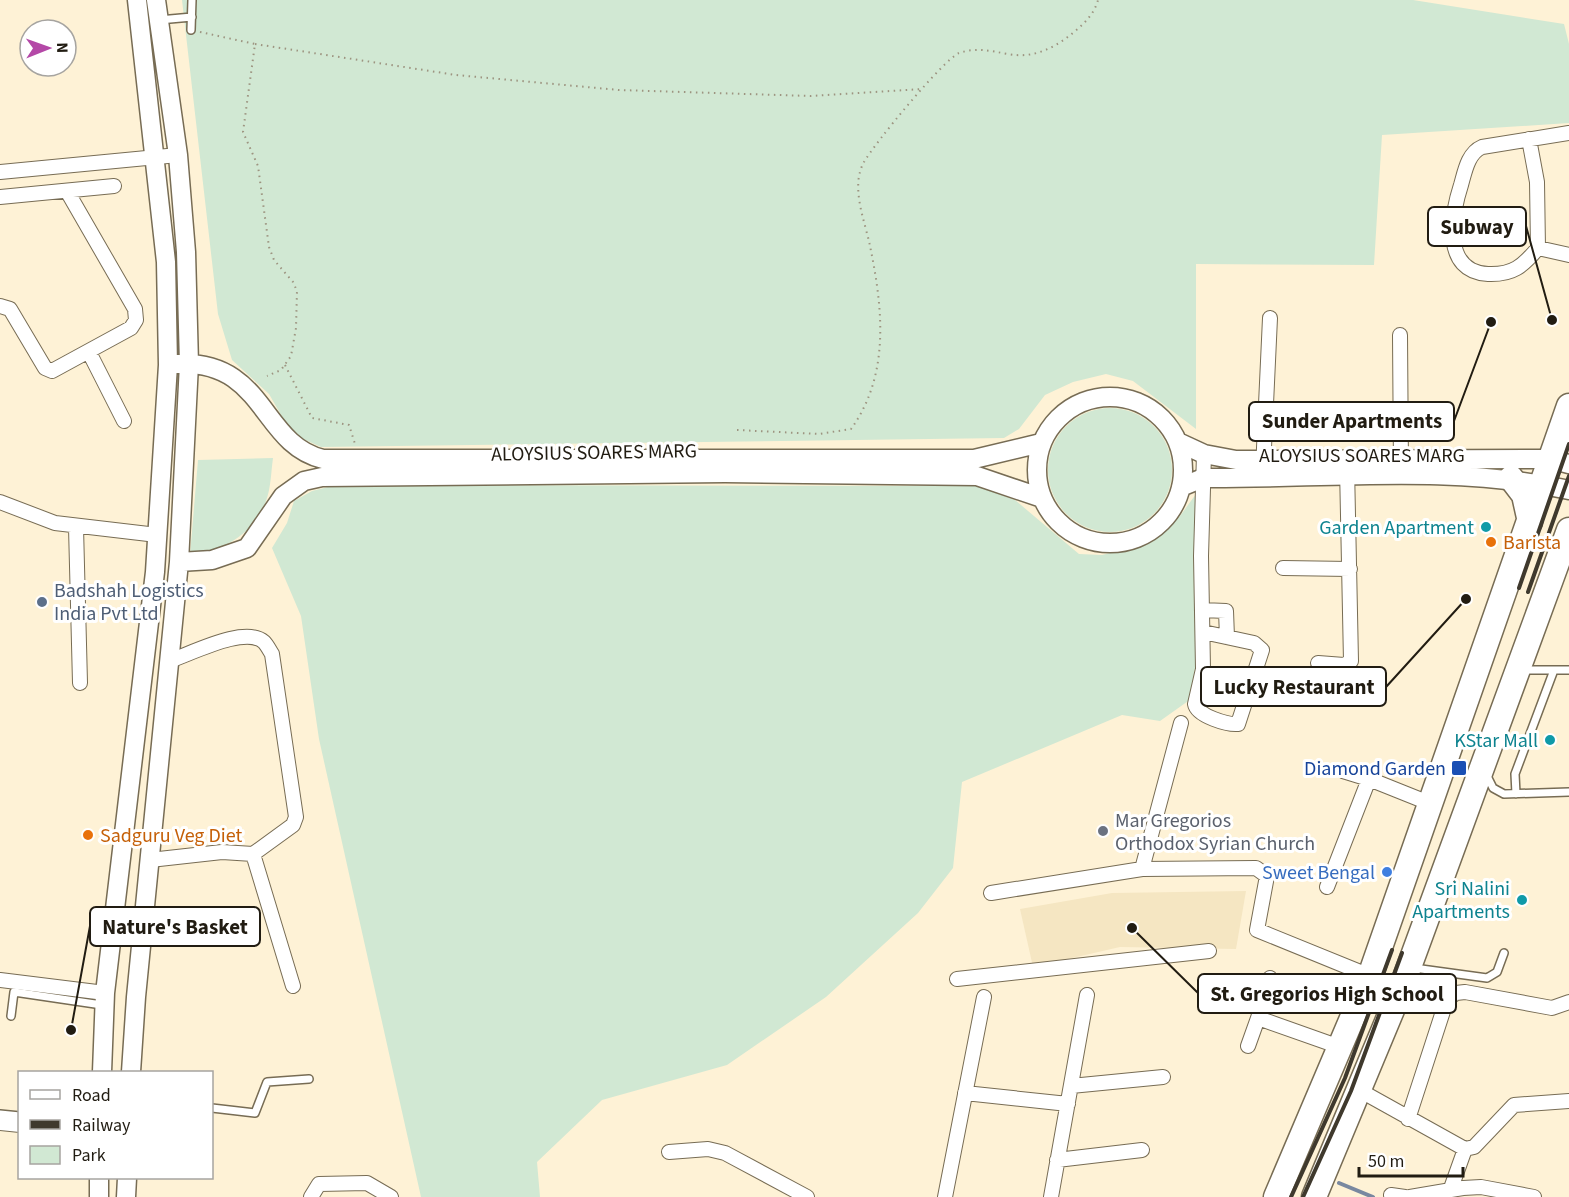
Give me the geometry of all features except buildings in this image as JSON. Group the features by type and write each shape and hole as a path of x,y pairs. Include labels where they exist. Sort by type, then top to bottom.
{"highway":[{"path":"1276,1197 1370,976 1429,803 1544,483 1559,462 1569,406"},
{"path":"1496,472 1524,495 1530,522"},
{"path":"1314,1197 1409,968 1568,536"}],"main road":[{"path":"102,1071 105,999 157,541 168,365 166,262 137,0"},
{"path":"131,1071 179,555 189,364 186,252 178,155 156,0"},
{"name":"ALOYSIUS SOARES MARG","path":"168,365 189,364 214,369 240,381 259,400 288,442 312,457 356,468"},
{"path":"1122,396 1152,410 1165,420 1178,442 1183,464 1181,487 1172,509 1157,526 1138,538 1116,543 1093,541 1072,533 1054,518 1042,498 1037,480 1037,461 1041,443 1054,422 1073,406 1096,397 1122,396"},
{"name":"ALOYSIUS SOARES MARG","path":"1178,442 1204,454 1263,470"},
{"name":"ALOYSIUS SOARES MARG","path":"157,541 179,555 212,560 247,548 283,496 304,481 356,468 676,466 974,459 1041,443"},
{"name":"ALOYSIUS SOARES MARG","path":"1496,472 1559,462"},
{"name":"ALOYSIUS SOARES MARG","path":"725,465 976,476 1042,498"},
{"name":"ALOYSIUS SOARES MARG","path":"1181,487 1203,478 1263,470 1456,467 1496,472 1569,490"},
{"path":"116,905 145,909"},
{"path":"99,1179 99,1197"},
{"path":"126,1197 127,1179"}],"street":[{"path":"1529,139 1537,182 1538,248 1521,268 1502,275 1474,273 1465,267 1458,255 1452,229 1455,205 1468,162 1475,150 1529,139 1569,133"},
{"path":"0,172 178,155"},
{"path":"0,197 114,186"},
{"path":"0,306 10,309 45,368 52,371 59,370 131,328 136,320 135,309 67,190"},
{"path":"1538,248 1569,255"},
{"path":"1263,470 1270,318"},
{"path":"1400,335 1401,468"},
{"path":"90,352 124,421"},
{"path":"1203,632 1254,643 1259,646 1262,653 1241,720 1234,724 1196,709 1203,669 1203,632 1203,610 1203,478 1204,454"},
{"path":"1318,663 1344,665 1351,661 1347,468"},
{"path":"0,502 55,523 157,541"},
{"path":"76,527 80,683"},
{"path":"1283,568 1350,569"},
{"path":"1203,610 1226,611 1227,637"},
{"path":"150,860 222,852 253,854 293,825 296,817 272,654 264,642 253,637 240,636 169,662"},
{"path":"1142,869 1181,723"},
{"path":"1343,771 1429,803"},
{"path":"1327,887 1369,779"},
{"path":"253,854 293,986"},
{"path":"991,893 1142,869 1256,868 1267,876 1257,930 1370,976"},
{"path":"957,979 1209,951"},
{"path":"1248,1046 1270,978"},
{"path":"0,980 105,999"},
{"path":"1408,1119 1447,999 1456,993 1465,992 1552,1008 1569,1002"},
{"path":"1051,1197 1087,995"},
{"path":"945,1197 984,997"},
{"path":"1258,1018 1340,1047"},
{"path":"1071,1086 1163,1077"},
{"path":"1359,1090 1465,1149 1473,1147 1514,1105 1569,1101"},
{"path":"965,1093 1068,1104"},
{"path":"0,1123 18,1125"},
{"path":"669,1152 708,1149 725,1153 807,1197"},
{"path":"1450,1191 1465,1149"},
{"path":"1058,1160 1142,1150"},
{"path":"311,1197 319,1184 367,1183 391,1197"},
{"path":"1410,1197 1481,1187 1534,1197"}],"lane":[{"path":"191,30 192,0"},
{"path":"159,20 192,17"},
{"path":"1518,670 1569,670"},
{"path":"1516,794 1515,774 1554,670"},
{"path":"1482,770 1497,792 1516,794 1569,792"},
{"path":"1409,968 1487,978 1497,972 1504,953"},
{"path":"11,1016 14,992 105,999"},
{"path":"213,1107 255,1113 267,1082 309,1079"},
{"path":"0,1114 18,1116"}],"path":[{"path":"737,430 819,434 851,429 866,408 878,367 881,315 858,192 862,164 906,106 957,54 982,48 1011,55 1040,53 1064,40 1088,19 1098,0"},
{"path":"191,30 255,44 456,75 619,90 811,96 923,89"},
{"path":"255,44 243,132 258,166 269,247 274,260 293,282 297,291 296,328 291,356 281,370 267,376"},
{"path":"285,365 312,418 350,425 356,468"}],"shaded area":[{"path":"1246,891 1236,949 1120,947 1033,967 1020,909 1112,893"}],"green space":[{"path":"182,0 1413,0 1564,24 1569,44 1569,123 1382,135 1374,265 1196,264 1196,429 1133,381 1106,374 1073,382 1045,395 1019,429 1004,438 321,447 292,434 269,394 232,360 218,314"},
{"path":"1110,408 1134,413 1154,426 1167,446 1172,470 1167,494 1154,514 1134,527 1110,532 1086,527 1066,514 1053,494 1048,470 1053,446 1066,426 1086,413"},
{"path":"273,458 268,496 254,523 236,539 225,545 190,555 198,460"},
{"path":"336,485 976,486 1015,500 1079,554 1102,555 1152,542 1180,516 1196,494 1196,660 1191,699 1160,721 1122,715 962,782 953,868 918,913 826,997 727,1065 602,1100 537,1162 540,1197 421,1197 319,739 301,616 272,548 287,523 294,501 312,491"}],"waterway":[{"path":"1339,1183 1373,1197"}],"railway":[{"path":"1519,588 1569,444"},
{"path":"1528,592 1569,476"},
{"path":"1291,1197 1345,1078 1392,950"},
{"path":"1303,1197 1351,1091 1402,953"}],"place":[{"name":"Subway","path":"1552,320"},
{"name":"Sunder Apartments","path":"1491,322"},
{"name":"Garden Apartment","path":"1486,527"},
{"name":"Barista","path":"1491,542"},
{"name":"Lucky Restaurant","path":"1466,599"},
{"name":"Badshah Logistics India Pvt Ltd","path":"42,602"},
{"name":"KStar Mall","path":"1550,740"},
{"name":"Diamond Garden","path":"1459,768"},
{"name":"Mar Gregorios Orthodox Syrian Church","path":"1103,831"},
{"name":"Sadguru Veg Diet","path":"88,835"},
{"name":"Sweet Bengal","path":"1387,872"},
{"name":"Sri Nalini Apartments","path":"1522,900"},
{"name":"St. Gregorios High School","path":"1132,928"},
{"name":"Nature's Basket","path":"71,1030"}]}
